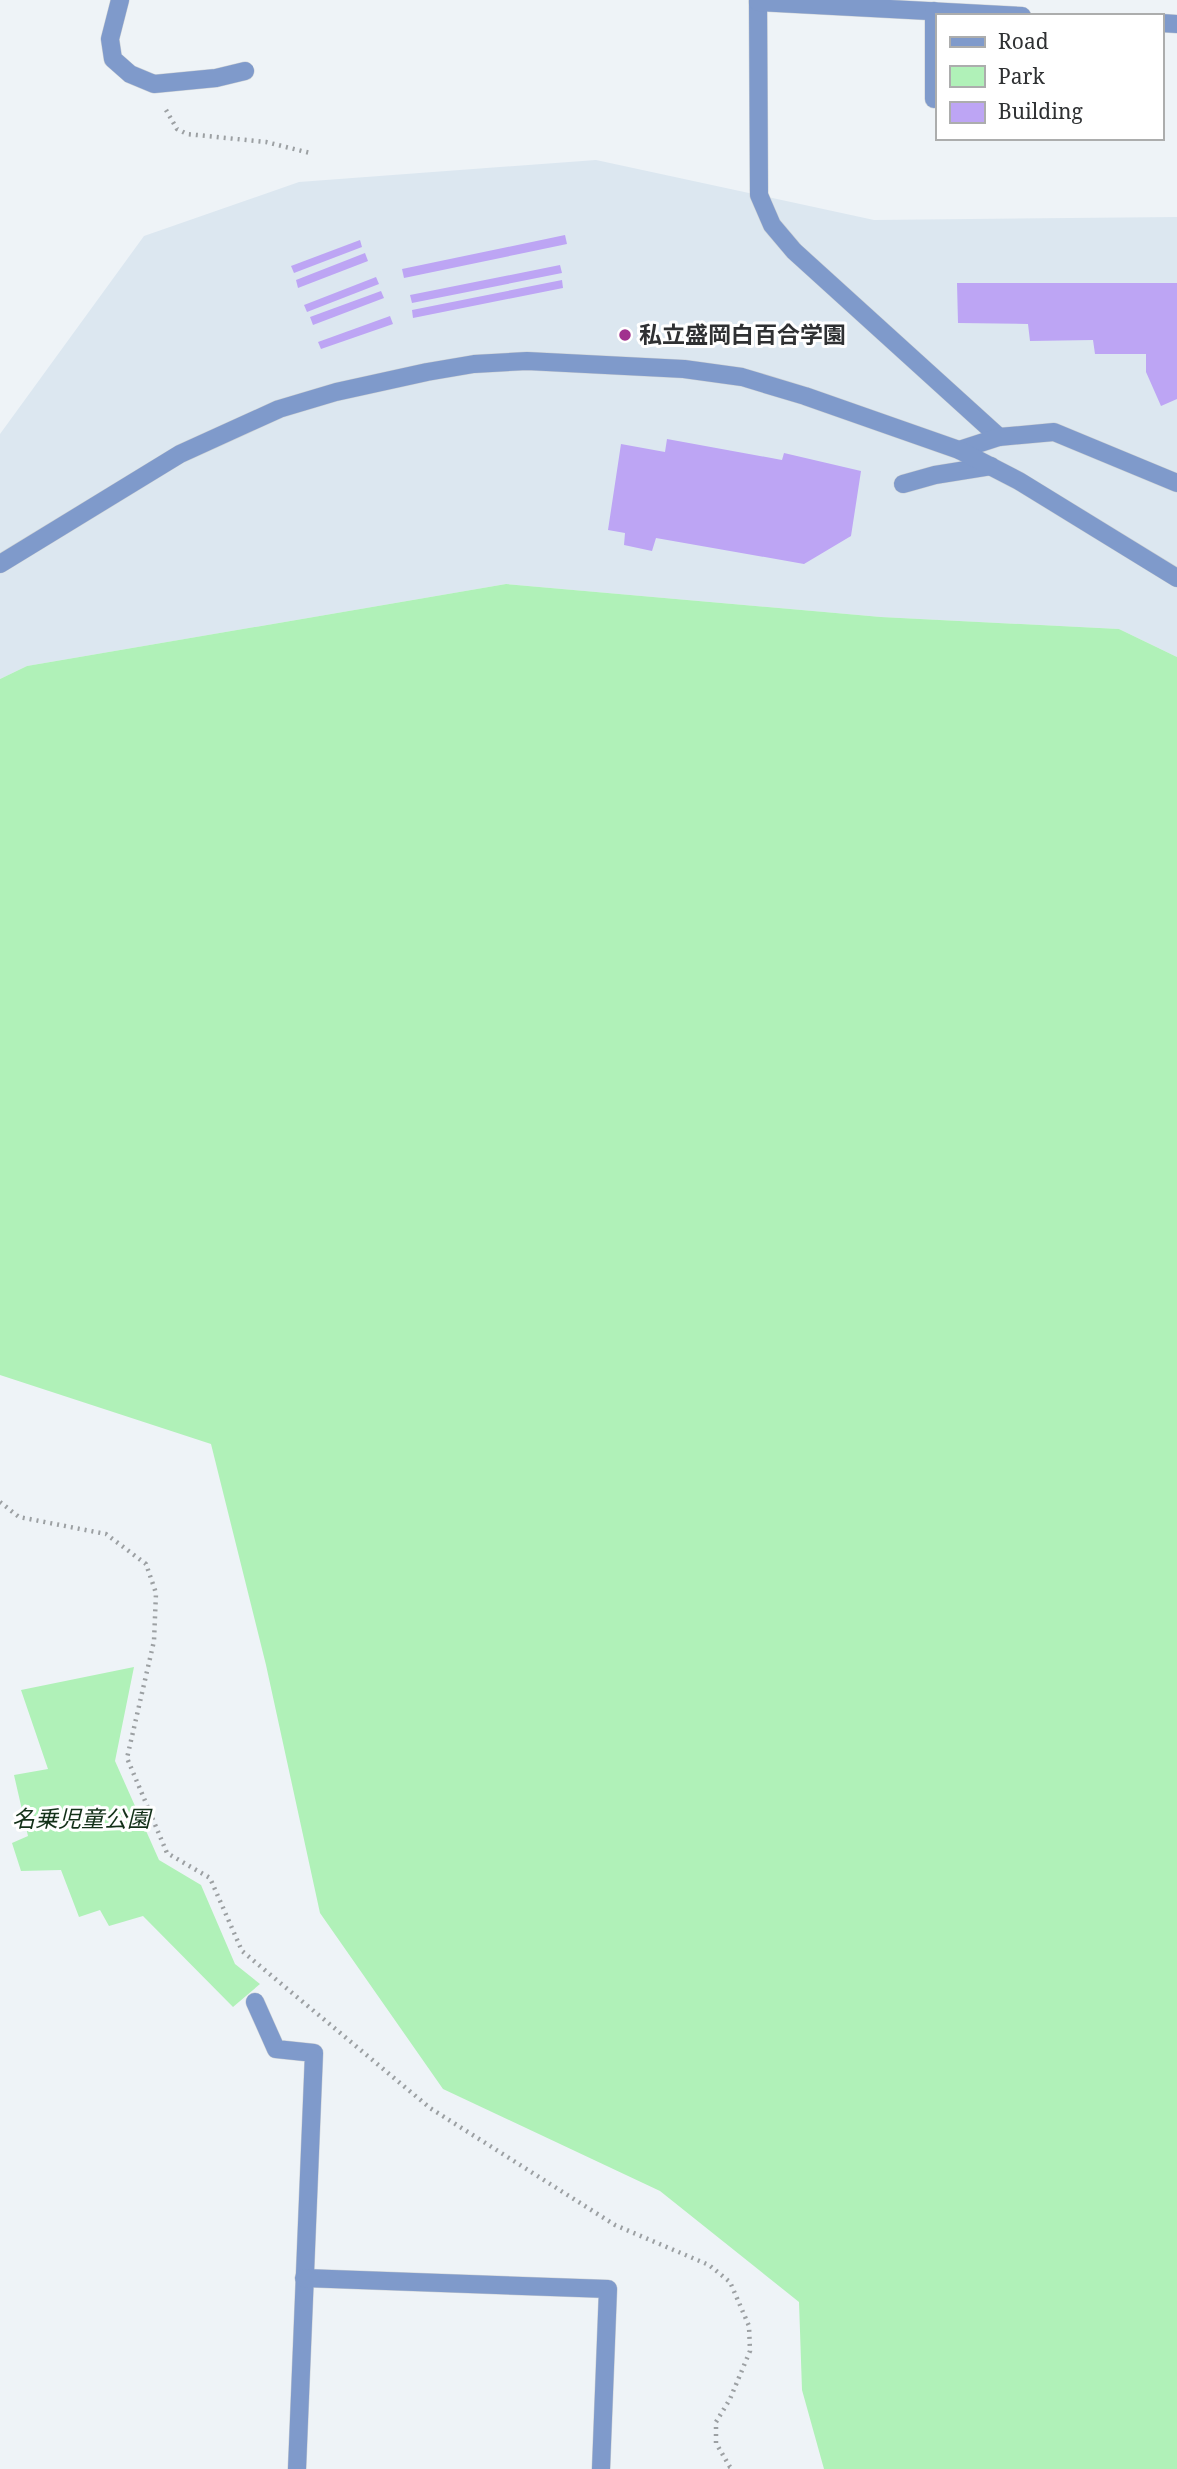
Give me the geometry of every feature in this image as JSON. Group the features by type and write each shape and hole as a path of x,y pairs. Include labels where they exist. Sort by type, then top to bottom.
{"street":[{"path":"120,0 110,39 113,59 130,74 153,84 216,78 245,71"},
{"path":"987,14 758,1 760,195 772,225 794,251 999,437"},
{"path":"934,11 934,99"},
{"path":"0,564 180,454 279,410 337,392 474,364 527,361 684,369 742,377 806,396 959,450 991,466 1177,578"},
{"path":"959,450 999,437 1054,432 1177,483"},
{"path":"904,484 935,475 991,466"},
{"path":"255,2003 276,2049 314,2053 297,2469"},
{"path":"304,2278 608,2289 601,2469"}],"path":[{"path":"153,84 177,129 187,134 266,142 310,153"},
{"path":"0,1502 19,1517 106,1534 146,1564 156,1593 154,1640 127,1758 167,1853 210,1878 242,1951 430,2108 615,2225 709,2265 730,2282 749,2326 750,2351 730,2399 716,2422 716,2443 733,2469"}],"shaded area":[{"name":"私立盛岡白百合学園","path":"596,160 874,220 1177,217 1177,657 1119,629 881,617 506,584 27,666 0,679 0,434 144,236 299,182"}],"green space":[{"path":"506,584 881,617 1119,629 1177,657 1177,2469 824,2469 802,2390 799,2302 660,2191 443,2089 320,1913 266,1665 211,1444 0,1375 0,679 27,666"},
{"name":"名乗児童公園","path":"134,1667 115,1761 159,1860 201,1885 235,1964 260,1984 233,2007 143,1916 109,1926 100,1910 79,1917 61,1870 21,1871 12,1843 28,1836 14,1775 48,1769 21,1690"}],"building":[{"path":"565,235 567,244 404,278 402,269"},
{"path":"360,240 362,247 294,273 291,266"},
{"path":"365,253 368,261 298,288 296,280"},
{"path":"560,265 562,273 412,303 410,295"},
{"path":"376,277 379,284 307,312 304,305"},
{"path":"562,280 563,288 413,318 412,310"},
{"path":"957,283 1177,283 1177,399 1161,406 1146,372 1146,354 1095,354 1093,340 1030,341 1028,324 958,323"},
{"path":"381,291 384,298 313,325 310,317"},
{"path":"390,316 393,324 321,349 318,342"},
{"path":"667,439 782,460 784,453 861,471 851,536 804,564 656,538 652,551 624,545 625,533 608,530 621,444 665,452"}],"place":[{"name":"私立盛岡白百合学園","path":"625,335"}]}
